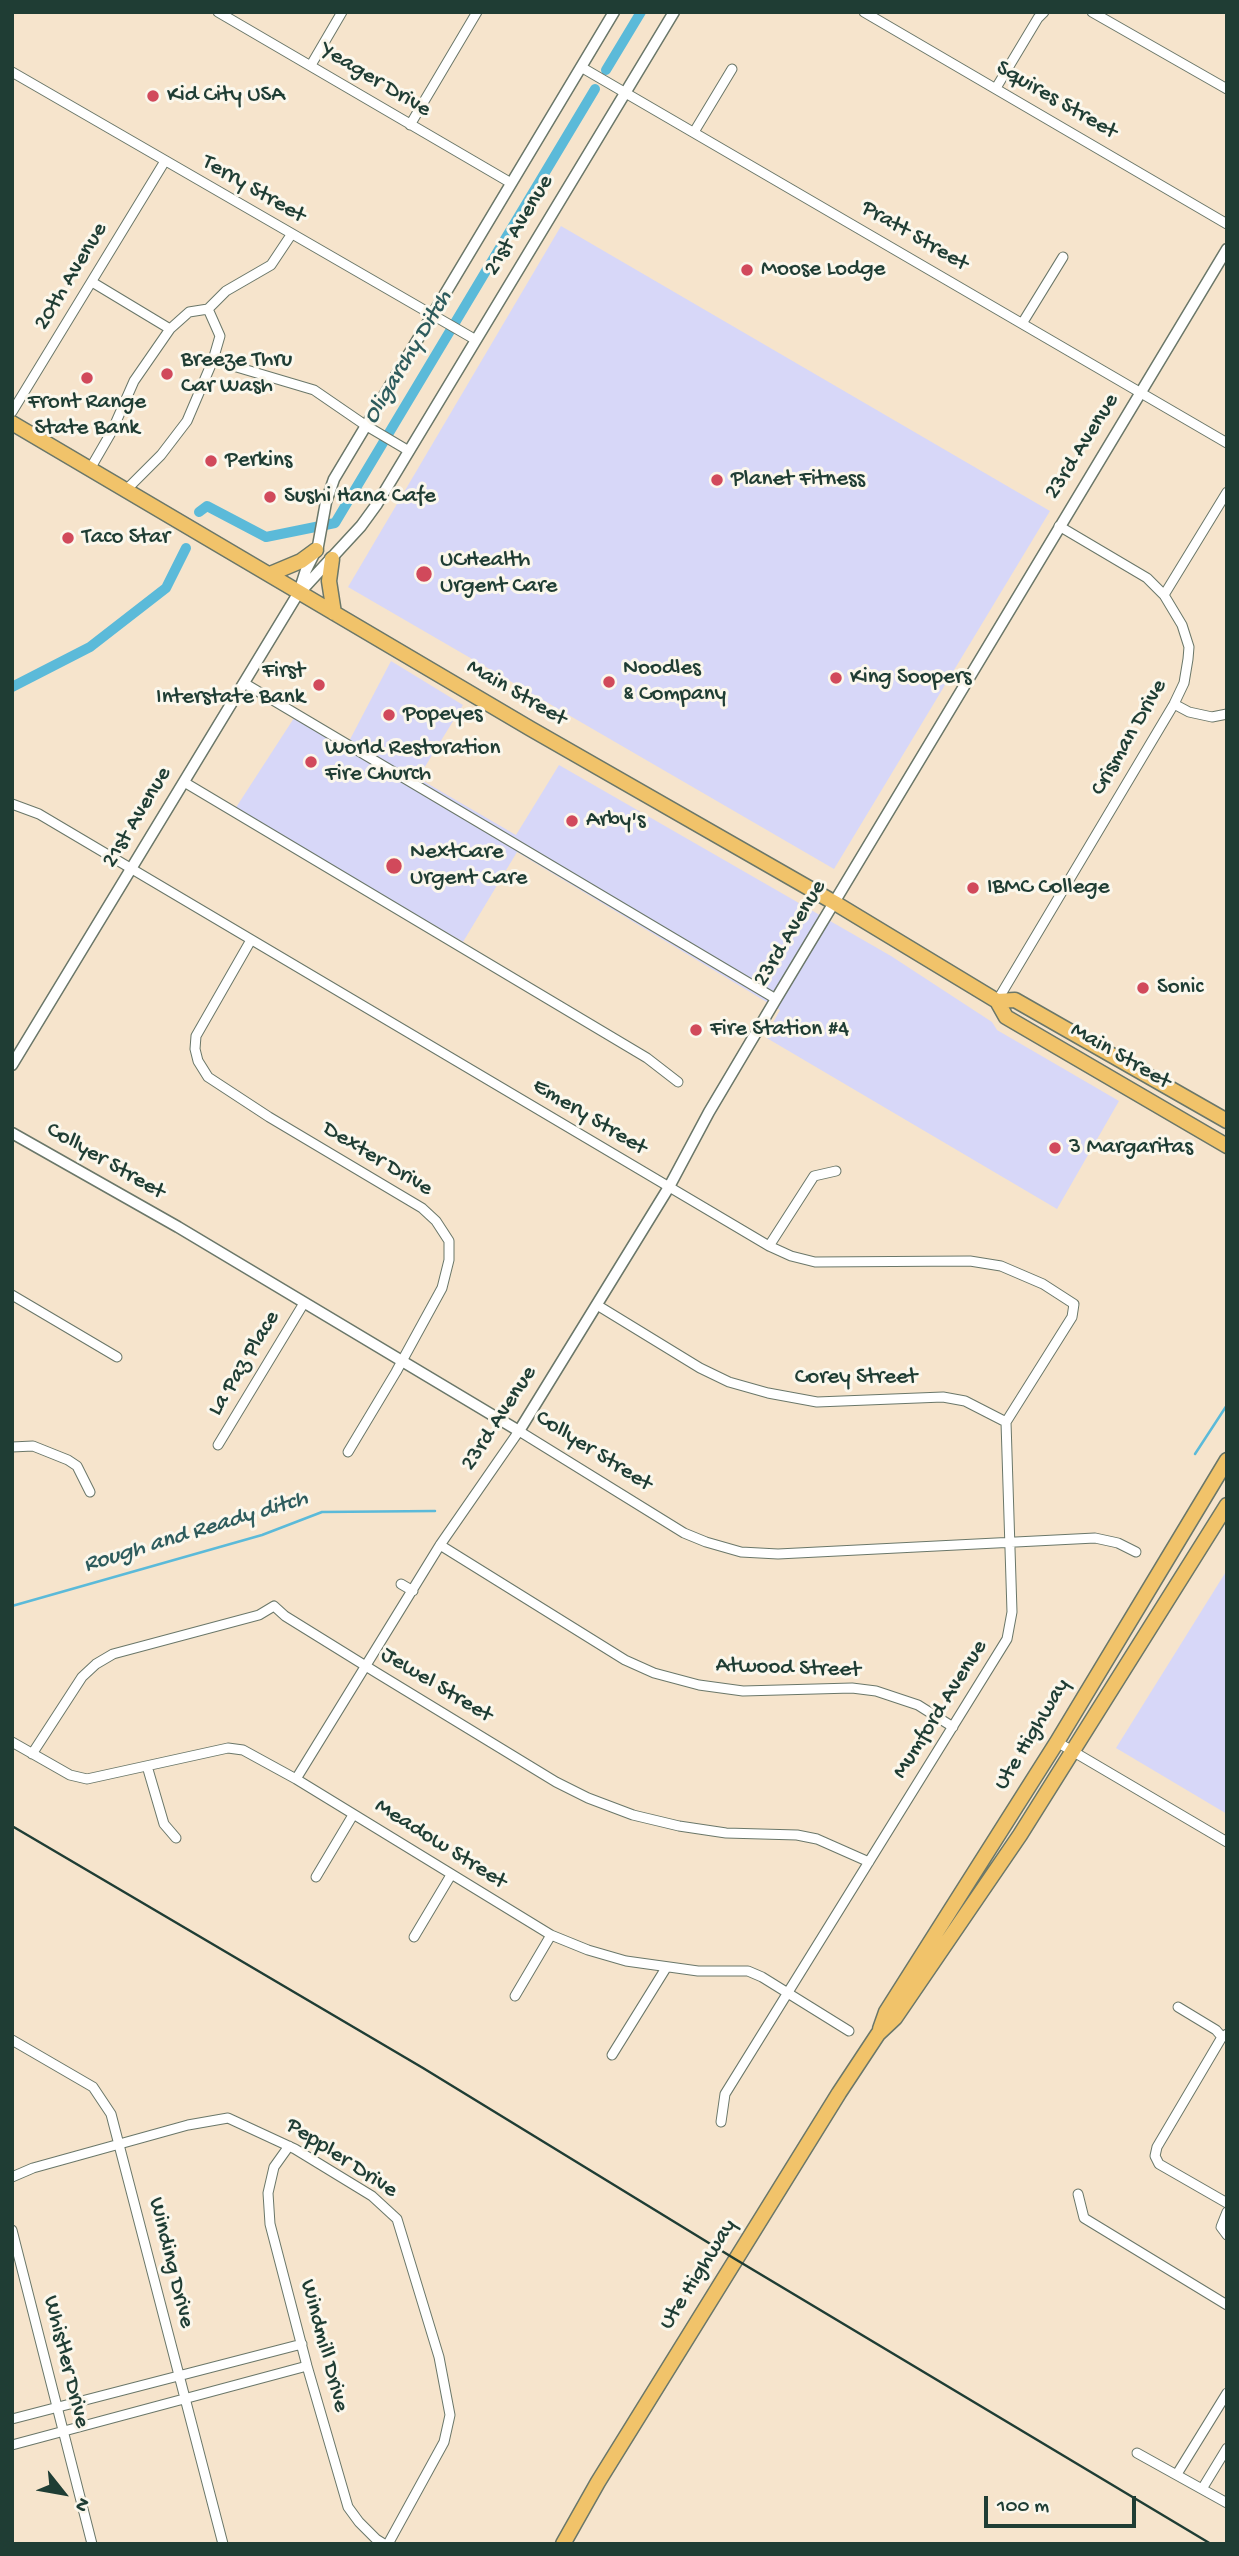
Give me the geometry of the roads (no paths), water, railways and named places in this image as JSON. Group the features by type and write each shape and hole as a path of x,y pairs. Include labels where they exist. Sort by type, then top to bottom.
{"main road":[{"name":"Main Street","path":"12,423 542,736 835,903 997,1001 1006,1017 1227,1146"},
{"path":"270,574 316,551"},
{"path":"332,559 329,581 334,613"},
{"name":"Main Street","path":"997,1001 1015,1000 1227,1121"},
{"name":"Ute Highway","path":"878,2034 886,2012 1057,1742 1227,1460"},
{"name":"Ute Highway","path":"563,2544 742,2247 878,2034 902,2007 1020,1835 1227,1505"}],"street":[{"name":"Yeager Drive","path":"218,12 511,183"},
{"path":"311,65 342,12"},
{"path":"411,125 478,12"},
{"name":"21st Avenue","path":"299,593 306,570 316,551 334,479 614,12"},
{"name":"21st Avenue","path":"12,1065 299,593 332,559 377,504 674,12"},
{"name":"Squires Street","path":"864,12 1227,224"},
{"path":"996,88 1044,12"},
{"path":"1092,12 1227,89"},
{"name":"Pratt Street","path":"581,67 1227,443"},
{"path":"694,132 732,69"},
{"name":"Terry Street","path":"12,72 476,340"},
{"name":"20th Avenue","path":"12,412 165,161"},
{"path":"90,469 112,431 134,381 170,329 189,312 208,309 226,291 271,265 291,235"},
{"name":"23rd Avenue","path":"296,1779 440,1545 519,1431 669,1187 776,999 1227,248"},
{"path":"1023,323 1063,257"},
{"path":"92,282 170,329"},
{"path":"126,490 161,454 187,421 213,360 220,336 208,309"},
{"path":"213,360 314,390 409,451"},
{"path":"1164,595 1227,492"},
{"name":"Crisman Drive","path":"997,1001 1174,705 1184,683 1189,647 1182,625 1164,595 1147,578 1059,526"},
{"path":"244,683 776,999"},
{"path":"1174,705 1189,712 1212,717 1227,714"},
{"path":"184,782 647,1058 678,1082"},
{"name":"Emery Street","path":"12,804 38,814 769,1246 791,1256 815,1262 970,1261 1000,1266 1023,1274 1059,1294 1074,1304 1072,1317 1006,1422"},
{"name":"Dexter Drive","path":"251,940 196,1036 198,1061 208,1077 422,1208 436,1221 449,1241 446,1279 348,1452"},
{"name":"Collyer Street","path":"12,1133 402,1360 684,1532 706,1542 741,1552 778,1554 1095,1538 1118,1543 1136,1552"},
{"path":"769,1246 814,1176 836,1171"},
{"path":"12,1295 117,1357"},
{"name":"La Paz Place","path":"218,1445 304,1303"},
{"name":"Corey Street","path":"597,1305 700,1368 729,1382 817,1402 943,1397 965,1401 1006,1422"},
{"name":"Mumford Avenue","path":"721,2122 724,2094 1007,1639 1012,1612 1006,1422"},
{"path":"12,1447 33,1446 68,1460 77,1466 90,1492"},
{"name":"Atwood Street","path":"440,1545 625,1660 654,1673 699,1685 743,1691 852,1688 876,1691 918,1704 953,1727"},
{"path":"401,1584 413,1591"},
{"name":"Jewel Street","path":"32,1754 82,1677 96,1664 113,1654 259,1615 274,1606 285,1616 366,1667 556,1782 599,1802 633,1815 679,1826 726,1833 797,1835 817,1839 869,1862"},
{"name":"Meadow Street","path":"12,1742 70,1775 86,1779 228,1748 243,1750 296,1779 551,1935 626,1961 666,1968 748,1972 762,1977 849,2031"},
{"path":"1057,1742 1227,1842"},
{"path":"147,1766 164,1824 176,1838"},
{"path":"316,1877 354,1815"},
{"path":"414,1937 451,1875"},
{"path":"515,1996 551,1935"},
{"path":"612,2055 666,1968"},
{"path":"1178,2007 1224,2036 1157,2147 1155,2156 1159,2164 1227,2203"},
{"name":"Winding Drive","path":"12,2040 93,2087 111,2114 223,2544"},
{"name":"Peppler Drive","path":"12,2177 33,2168 188,2125 228,2118 289,2146 372,2196 397,2220 439,2357 450,2415 444,2442 386,2544"},
{"name":"Windmill Drive","path":"289,2146 274,2167 268,2193 271,2224 307,2366 348,2507 359,2522 386,2544"},
{"path":"1078,2194 1084,2218 1227,2305"},
{"path":"1227,2212 1221,2227 1227,2235"},
{"name":"Whistler Drive","path":"12,2230 92,2544"},
{"path":"12,2419 302,2344"},
{"path":"12,2445 307,2366"},
{"path":"1177,2474 1227,2393"},
{"path":"1202,2489 1227,2448"},
{"path":"1137,2452 1227,2502"}],"waterway":[{"name":"Oligarchy Ditch","path":"606,70 641,12"},
{"name":"Oligarchy Ditch","path":"199,512 207,506 266,537 335,523 595,89"},
{"name":"Oligarchy Ditch","path":"12,687 90,647 166,588 186,548"},
{"name":"Rough and Ready ditch","path":"1195,1454 1227,1405"},
{"name":"Rough and Ready ditch","path":"12,1606 262,1535 322,1512 435,1511"}],"railway":[{"path":"12,1826 423,2068 735,2259 1211,2544"}],"place":[{"name":"Kid City USA","path":"153,96"},
{"name":"Moose Lodge","path":"747,270"},
{"name":"Breeze Thru Car Wash","path":"167,374"},
{"name":"Front Range State Bank","path":"87,378"},
{"name":"Perkins","path":"211,461"},
{"name":"Planet Fitness","path":"717,480"},
{"name":"Sushi Hana Cafe","path":"270,497"},
{"name":"Taco Star","path":"68,538"},
{"name":"UCHealth Urgent Care","path":"424,574"},
{"name":"King Soopers","path":"836,678"},
{"name":"Noodles & Company","path":"609,682"},
{"name":"First Interstate Bank","path":"319,685"},
{"name":"Popeyes","path":"389,715"},
{"name":"World Restoration Fire Church","path":"311,762"},
{"name":"Arby's","path":"572,821"},
{"name":"NextCare Urgent Care","path":"394,866"},
{"name":"IBMC College","path":"973,888"},
{"name":"Sonic","path":"1143,988"},
{"name":"Fire Station #4","path":"696,1030"},
{"name":"3 Margaritas","path":"1055,1148"}]}
